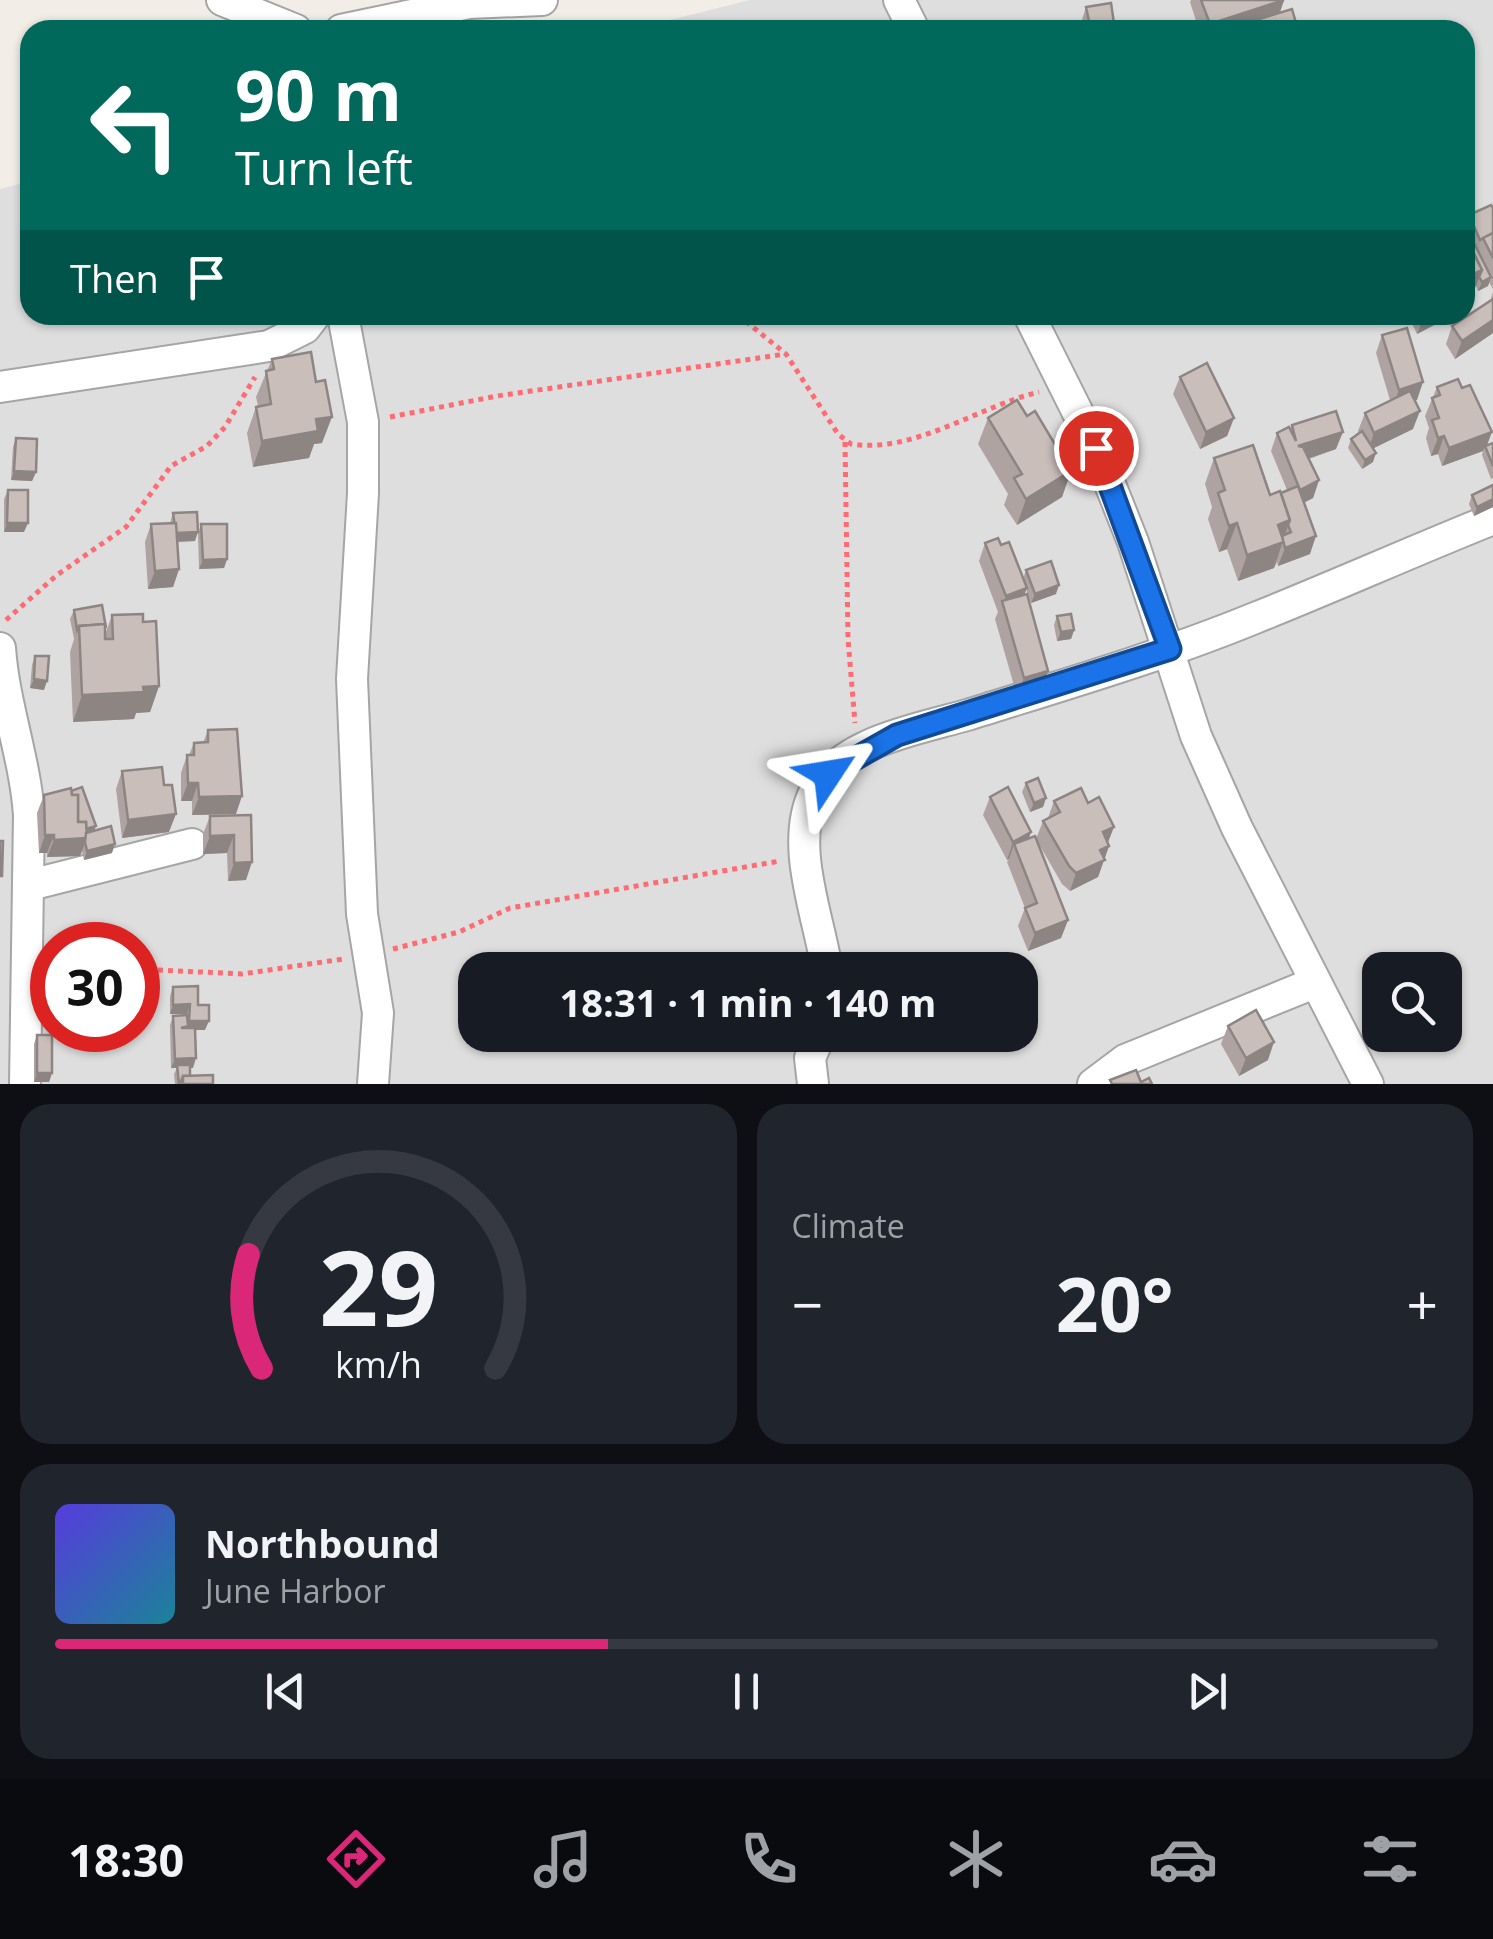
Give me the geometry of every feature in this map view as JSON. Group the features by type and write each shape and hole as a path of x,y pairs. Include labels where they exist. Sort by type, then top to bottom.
{"street":[{"path":"222,0 271,20"},
{"path":"385,20 437,8 542,0"},
{"path":"0,387 269,346 307,325"},
{"path":"345,325 363,422 364,493 352,679 367,955 378,1014 373,1084"},
{"path":"1034,325 1096,448 1170,649 1196,736 1314,983 1368,1084"},
{"path":"824,952 805,857 807,814 815,791 828,774 858,754 897,735 1170,649 1493,519"},
{"path":"0,648 6,697 27,778 30,885 25,1084"},
{"path":"30,885 192,844"},
{"path":"1092,1084 1124,1060 1314,983"},
{"path":"813,1052 813,1084"}],"path":[{"path":"750,325 786,354 844,442 848,639 858,754"},
{"path":"0,625 57,575 126,528 171,466 207,446 240,405 269,346"},
{"path":"363,422 496,396 786,354"},
{"path":"844,442 880,444 921,435 1018,397 1064,386"},
{"path":"160,970 242,974 367,955 460,932 510,908 805,857"}],"shaded area":[{"path":"750,0 1493,0 1493,1084 0,1084 0,189 20,184 20,325 1475,325 1475,20 670,20"}],"building":[{"path":"1201,0 1284,0 1222,20 1208,20"},
{"path":"1111,3 1114,20 1089,20 1086,7"},
{"path":"1292,9 1295,20 1256,20"},
{"path":"1491,205 1493,208 1493,233 1480,240 1475,229 1475,212"},
{"path":"1493,233 1493,258 1483,238"},
{"path":"1475,245 1491,277 1482,282"},
{"path":"1493,299 1493,320 1462,341 1452,326 1475,325 1475,311"},
{"path":"1407,328 1423,382 1399,390 1382,335"},
{"path":"311,352 316,382 325,380 332,417 316,419 318,431 262,441 256,407 271,404 266,371 274,369 272,359"},
{"path":"1207,363 1234,418 1206,432 1180,377"},
{"path":"1458,379 1462,388 1470,385 1492,432 1449,448 1444,436 1438,438 1432,420 1439,418 1432,398 1440,395 1437,387"},
{"path":"1410,391 1420,411 1374,433 1365,413"},
{"path":"1017,400 1027,416 1035,411 1071,471 1026,499 1014,478 1022,474 988,418"},
{"path":"1336,411 1343,432 1298,446 1303,447 1319,480 1300,490 1277,433 1289,427 1296,441 1292,425"},
{"path":"1362,431 1376,453 1365,460 1351,439"},
{"path":"16,438 37,439 36,472 14,471"},
{"path":"1493,443 1493,466 1485,446"},
{"path":"1253,445 1270,495 1280,491 1290,520 1278,525 1284,542 1247,555 1237,523 1229,526 1218,493 1225,490 1214,458"},
{"path":"1493,485 1493,499 1477,507 1472,495"},
{"path":"1298,486 1316,536 1285,548 1282,536 1291,532 1281,493"},
{"path":"8,490 28,490 28,523 7,523"},
{"path":"197,512 198,532 176,533 173,513"},
{"path":"176,523 179,569 155,571 151,524"},
{"path":"201,524 227,524 227,559 203,560"},
{"path":"998,538 1001,545 1009,542 1027,588 1006,596 985,543"},
{"path":"1051,561 1059,585 1035,594 1026,570"},
{"path":"1027,594 1048,671 1024,678 1002,601"},
{"path":"102,605 106,628 105,624 79,626 77,630 74,610"},
{"path":"143,614 143,622 156,621 159,686 143,687 144,692 82,695 79,626 105,624 105,639 113,639 112,615"},
{"path":"1071,614 1074,630 1061,632 1057,616"},
{"path":"35,656 49,656 47,681 34,679"},
{"path":"237,729 242,796 199,797 198,783 188,783 187,755 194,755 194,743 208,742 208,730"},
{"path":"162,767 164,785 172,785 176,814 128,820 122,771"},
{"path":"1038,778 1046,798 1034,803 1026,783"},
{"path":"82,787 96,826 86,829 86,822 78,822 78,795 71,791"},
{"path":"1008,787 1031,832 1013,842 990,797"},
{"path":"71,788 72,795 78,795 78,822 86,822 87,838 54,840 54,835 45,835 44,795"},
{"path":"1081,788 1088,803 1099,797 1114,827 1103,832 1109,846 1100,850 1105,860 1076,873 1043,821 1060,812 1054,801"},
{"path":"251,815 252,862 234,863 234,835 210,836 210,816"},
{"path":"111,826 115,844 87,851 86,833"},
{"path":"1035,836 1068,920 1035,933 1025,908 1037,903 1014,844"},
{"path":"3,841 2,876 0,876"},
{"path":"198,986 198,1005 209,1005 209,1021 189,1021 190,1004 173,1005 173,987"},
{"path":"1256,1010 1274,1042 1246,1058 1228,1026"},
{"path":"187,1015 188,1026 181,1028 195,1028 196,1058 175,1059 173,1016"},
{"path":"37,1052 52,1052 52,1073 37,1073"},
{"path":"177,1065 190,1065 190,1076 183,1076 180,1084 179,1084"},
{"path":"1136,1070 1141,1082 1149,1078 1152,1084 1112,1084 1110,1080"},
{"path":"213,1075 213,1084 183,1084 183,1076"}],"route":[{"path":"828,774 897,735 1170,649 1096,448"}]}
